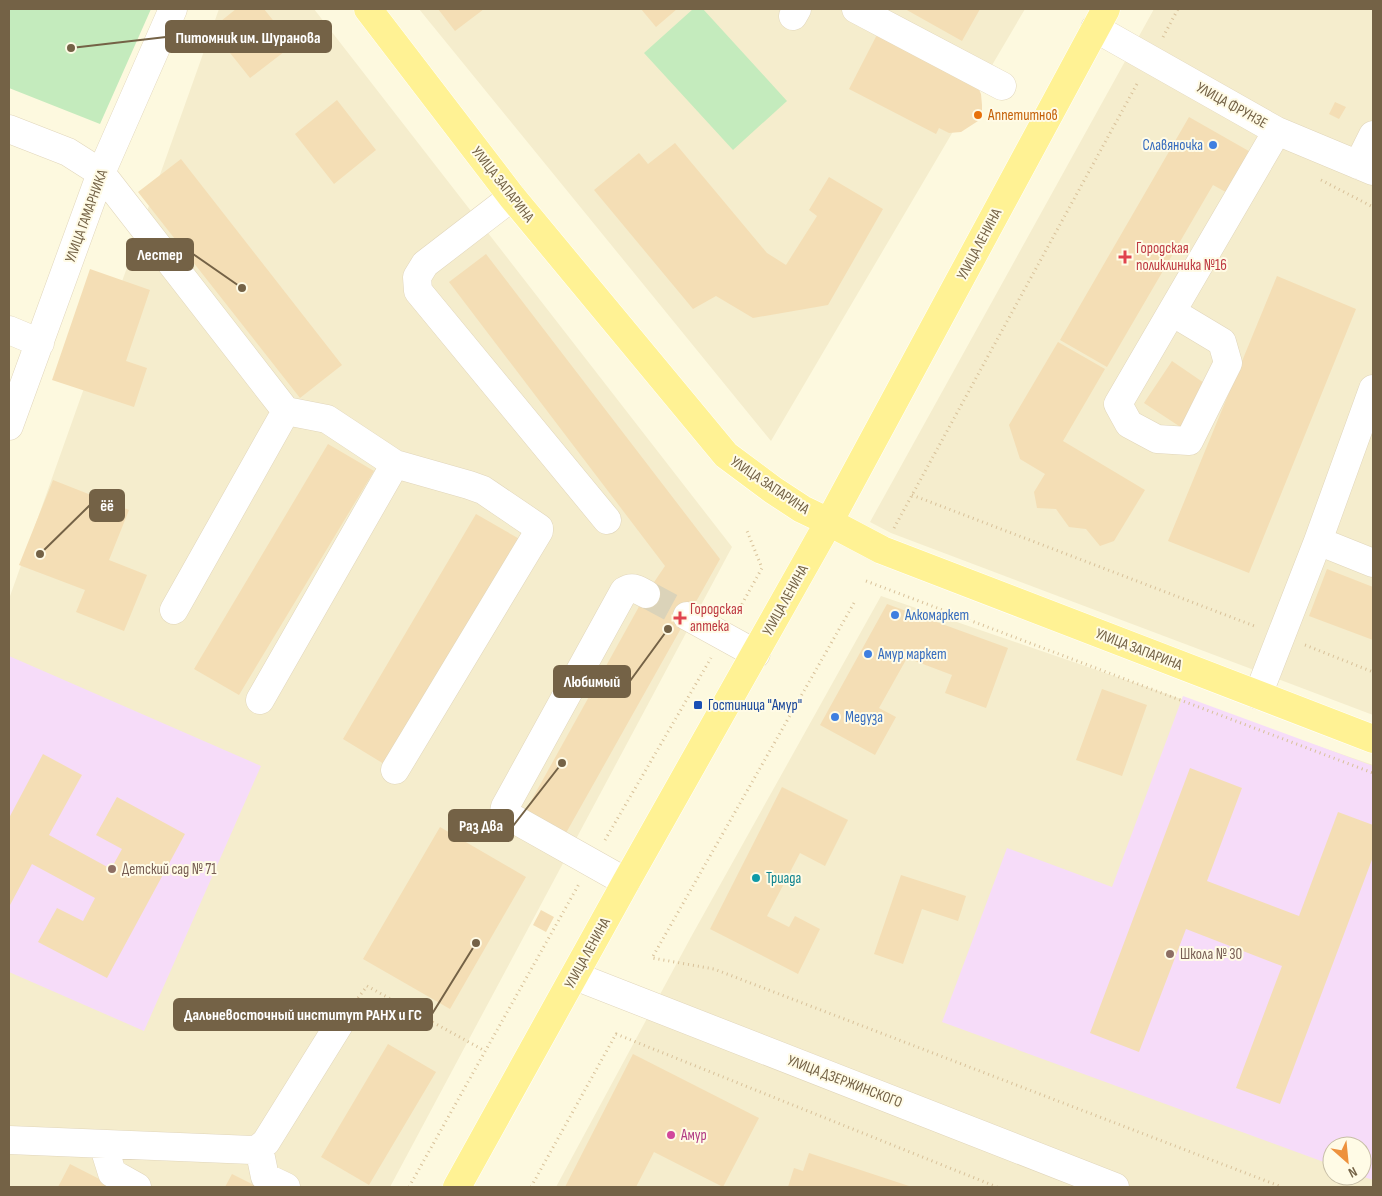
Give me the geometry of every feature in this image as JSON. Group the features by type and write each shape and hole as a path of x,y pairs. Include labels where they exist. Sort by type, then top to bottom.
{"main road":[{"name":"УЛИЦА ЗАПАРИНА","path":"368,9 512,197 726,455 773,490 802,509 882,550 1373,739"},
{"name":"УЛИЦА ЛЕНИНА","path":"457,1187 626,882 830,522 1100,18"}],"street":[{"name":"УЛИЦА ГАМАРНИКА","path":"9,426 101,173 173,9"},
{"path":"856,9 1002,86"},
{"name":"УЛИЦА ФРУНЗЕ","path":"1100,18 1150,59 1277,131 1366,168"},
{"path":"9,129 68,152 101,173 286,412 327,419 395,464 483,490 537,526 539,531 395,770"},
{"path":"1172,312 1222,342 1228,363 1189,441 1157,439 1129,424 1118,404 1277,131"},
{"path":"1366,168 1373,135"},
{"path":"512,197 425,264 417,277 418,291 607,520"},
{"path":"9,330 40,343"},
{"path":"1258,695 1318,541 1373,389"},
{"path":"174,610 286,412"},
{"path":"260,700 395,464"},
{"path":"1318,541 1373,563"},
{"path":"626,882 507,815 504,812 504,807 624,591 633,587 646,594"},
{"path":"687,616 756,654"},
{"name":"УЛИЦА ДЗЕРЖИНСКОГО","path":"575,976 1115,1187"},
{"path":"9,1140 252,1150 259,1148 266,1142 340,1023"},
{"path":"103,1144 112,1173 137,1187"},
{"path":"259,1148 265,1177 286,1187"}],"path":[{"path":"891,533 1178,9"},
{"path":"912,494 1373,672"},
{"path":"409,1187 592,863 762,568 747,531"},
{"path":"866,581 1373,773"},
{"path":"854,603 652,958 714,969 1282,1187"},
{"path":"340,1023 367,986 485,1051"},
{"path":"531,1187 616,1034 997,1187"}],"shaded area":[{"path":"219,9 314,9 732,547 390,1187 9,1187 9,599"},
{"path":"419,9 1025,9 771,441"},
{"path":"1154,9 1373,9 1373,715 891,533 870,522"},
{"path":"881,596 1373,765 1373,1187 556,1187 691,937"},
{"name":"Детский сад № 71","path":"9,656 261,766 144,1031 9,972"},
{"name":"Школа № 30","path":"1183,696 1373,766 1373,1180 1372,1136 1322,1136 1322,1161 942,1022 1007,848 1112,887"}],"green space":[{"path":"9,9 151,9 100,124 9,88"},
{"path":"693,9 703,9 787,101 733,150 644,53"}],"building":[{"path":"236,9 264,9 293,45 250,78 211,29"},
{"path":"438,9 484,9 455,31"},
{"path":"641,9 677,9 656,27"},
{"path":"905,9 980,9 962,41"},
{"path":"882,25 976,83 981,94 982,105 982,114 978,121 961,132 949,133 939,128 936,134 849,89"},
{"path":"337,100 376,150 334,184 295,134"},
{"path":"1335,102 1346,107 1339,119 1329,114"},
{"path":"1189,117 1254,154 1231,195 1213,185 1107,367 1060,340"},
{"path":"675,143 767,253 786,265 817,216 809,210 829,177 883,209 828,305 753,318 716,296 693,309 594,190 639,153 648,164"},
{"path":"181,159 342,365 300,398 138,192"},
{"path":"486,254 720,559 566,833 526,810 646,594 665,566 449,282"},
{"path":"90,269 150,290 126,361 147,368 134,407 52,380"},
{"path":"1277,276 1356,309 1249,573 1168,541"},
{"path":"1058,342 1105,369 1063,441 1145,490 1114,541 1100,546 1086,529 1069,527 1056,509 1037,508 1034,492 1045,474 1020,459 1009,425"},
{"path":"1172,361 1210,387 1182,428 1144,403"},
{"path":"328,444 374,471 239,695 194,669"},
{"path":"53,480 129,510 109,560 147,575 124,631 76,612 85,590 19,565"},
{"path":"476,514 523,541 384,764 343,739"},
{"path":"1327,569 1373,587 1373,640 1309,616"},
{"path":"887,604 1008,648 986,708 945,693 952,675 907,658 879,708 896,717 875,755 820,725"},
{"path":"1102,689 1147,705 1122,776 1076,760"},
{"path":"43,754 82,775 49,835 111,869 122,849 96,835 117,797 185,834 107,978 38,942 57,908 83,921 95,898 32,864 9,907 9,818"},
{"path":"1190,768 1242,788 1207,881 1299,916 1338,812 1373,825 1373,857 1280,1104 1236,1088 1282,966 1186,929 1139,1052 1090,1033"},
{"path":"782,787 848,820 825,866 800,853 767,916 789,927 795,916 820,929 798,974 710,929"},
{"path":"440,827 526,877 450,1009 363,959"},
{"path":"901,875 966,896 958,921 922,909 903,964 874,954"},
{"path":"541,910 554,917 546,932 533,925"},
{"path":"388,1044 436,1072 369,1185 321,1157"},
{"name":"Амур","path":"633,1054 759,1118 723,1187 654,1152 636,1187 565,1187"},
{"path":"809,1153 912,1187 788,1187 794,1168 803,1171"},
{"path":"70,1164 115,1187 58,1187"},
{"path":"232,1174 258,1187 225,1187"}],"tunnel":[{"path":"646,594 687,616"}],"place":[{"name":"Питомник им. Шуранова","path":"71,48"},
{"name":"Аппетитнов","path":"978,115"},
{"name":"Славяночка","path":"1213,145"},
{"name":"Городская поликлиника №16","path":"1125,257"},
{"name":"Лестер","path":"242,288"},
{"name":"ёё","path":"40,554"},
{"name":"Алкомаркет","path":"895,615"},
{"name":"Городская аптека","path":"680,618"},
{"name":"Любимый","path":"668,629"},
{"name":"Амур маркет","path":"868,654"},
{"name":"Гостиница \"Амур\"","path":"698,705"},
{"name":"Медуза","path":"835,717"},
{"name":"Раз Два","path":"562,763"},
{"name":"Детский сад № 71","path":"112,869"},
{"name":"Триада","path":"756,878"},
{"name":"Дальневосточный институт РАНХ и ГС","path":"476,943"},
{"name":"Школа № 30","path":"1170,954"},
{"name":"Амур","path":"671,1135"}]}
